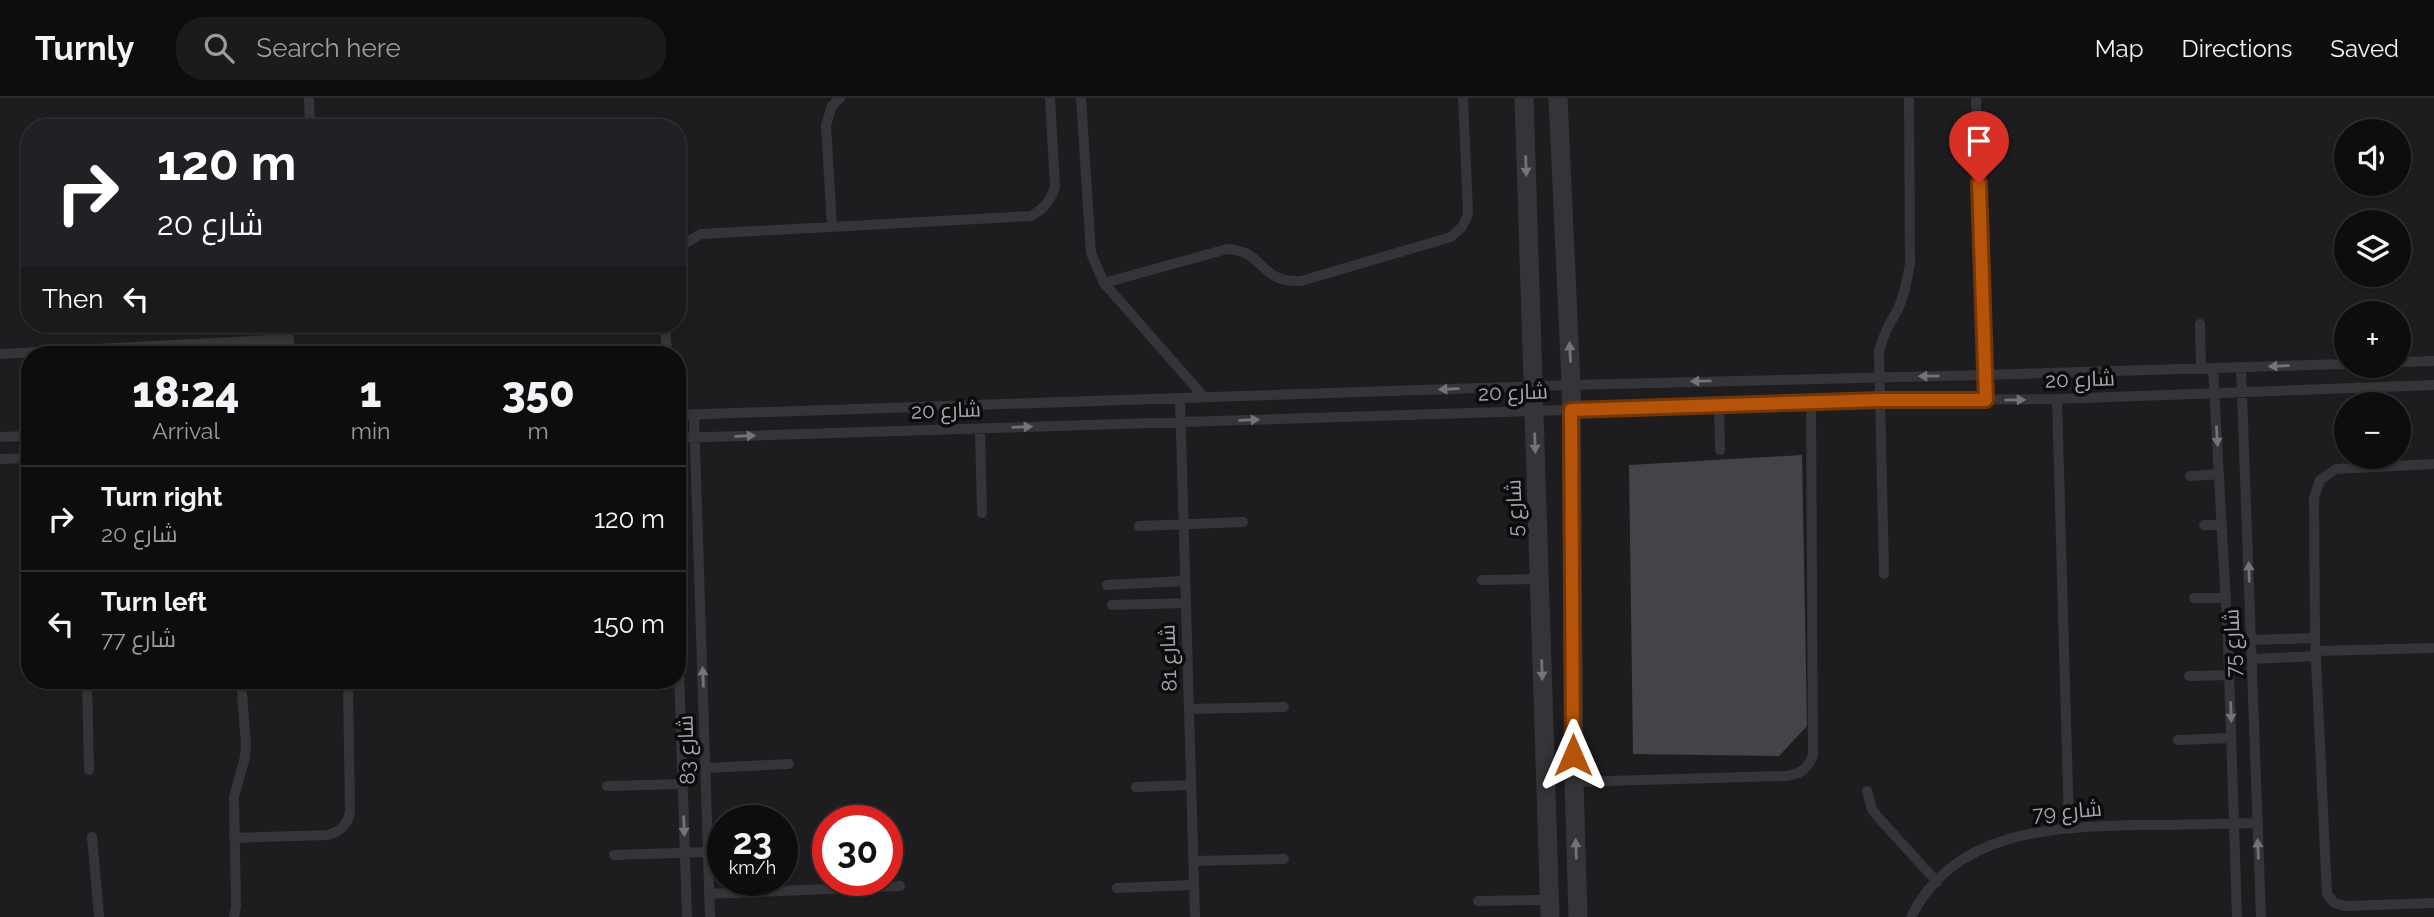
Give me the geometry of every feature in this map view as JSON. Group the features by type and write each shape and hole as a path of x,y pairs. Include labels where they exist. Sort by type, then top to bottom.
{"street":[{"name":"شارع 5","path":"1524,98 1549,908"},
{"path":"1558,98 1571,385 1574,782 1578,917"}],"lane":[{"path":"309,98 310,119"},
{"path":"832,227 826,125 832,106 840,98"},
{"path":"686,243 701,234 1031,216 1043,209 1051,199 1055,187 1050,98"},
{"path":"1082,98 1091,253 1104,284 1204,397"},
{"path":"1104,284 1227,249 1241,249 1252,255 1272,276 1286,282 1301,281 1451,237 1462,227 1468,214 1463,98"},
{"path":"1884,574 1879,351 1906,286 1910,264 1909,98"},
{"path":"1976,98 1986,400"},
{"path":"2200,324 2201,368"},
{"path":"289,333 289,346"},
{"path":"206,346 289,339"},
{"path":"0,354 21,353"},
{"path":"2411,362 2434,361"},
{"name":"شارع 20","path":"686,414 1533,386 2334,364"},
{"name":"شارع 75","path":"2241,367 2261,917"},
{"name":"شارع 75","path":"2213,368 2226,598 2237,917"},
{"name":"شارع 20","path":"686,438 1881,400 2057,399 2434,385"},
{"name":"شارع 81","path":"1180,398 1195,917"},
{"path":"2057,399 2069,827"},
{"path":"1574,782 1784,776 1799,773 1810,763 1813,756 1811,402"},
{"path":"1718,405 1720,450"},
{"name":"شارع 83","path":"694,414 707,824"},
{"path":"980,429 982,513"},
{"path":"0,437 21,436"},
{"path":"0,459 21,458"},
{"path":"2434,464 2345,468 2327,473 2320,480 2314,498 2315,638 2328,894 2334,903 2345,906 2434,904"},
{"path":"2190,476 2219,474"},
{"path":"1139,526 1243,522"},
{"path":"2204,525 2222,525"},
{"path":"1482,580 1539,579"},
{"path":"1107,584 1185,582"},
{"path":"2194,598 2226,598"},
{"path":"1112,606 1186,603"},
{"path":"2251,640 2315,638"},
{"path":"2252,659 2316,653 2434,648"},
{"path":"2189,676 2229,676"},
{"path":"87,689 89,770"},
{"path":"234,917 234,797 246,744 242,689"},
{"path":"234,838 328,835 341,830 350,813 348,689"},
{"name":"شارع 83","path":"680,689 687,917"},
{"path":"1189,709 1284,707"},
{"path":"2178,740 2231,738"},
{"path":"705,768 789,764"},
{"path":"607,786 683,784"},
{"path":"1136,787 1191,785"},
{"path":"1867,791 1877,816 1937,881"},
{"name":"شارع 79","path":"1911,917 1924,895 1966,857 1990,845 2028,833 2069,827 2258,824"},
{"path":"92,837 99,917"},
{"path":"614,855 707,852"},
{"path":"1194,861 1284,859"},
{"path":"1116,888 1194,885"},
{"name":"شارع 83","path":"709,896 710,917"},
{"path":"1478,901 1549,908"}],"shaded area":[{"path":"0,98 2434,98 2434,917 0,917"}],"building":[{"path":"1802,455 1807,726 1779,756 1633,754 1629,465"}],"route":[{"path":"1573,755 1571,410 1881,400 1986,400 1979,183"}]}
